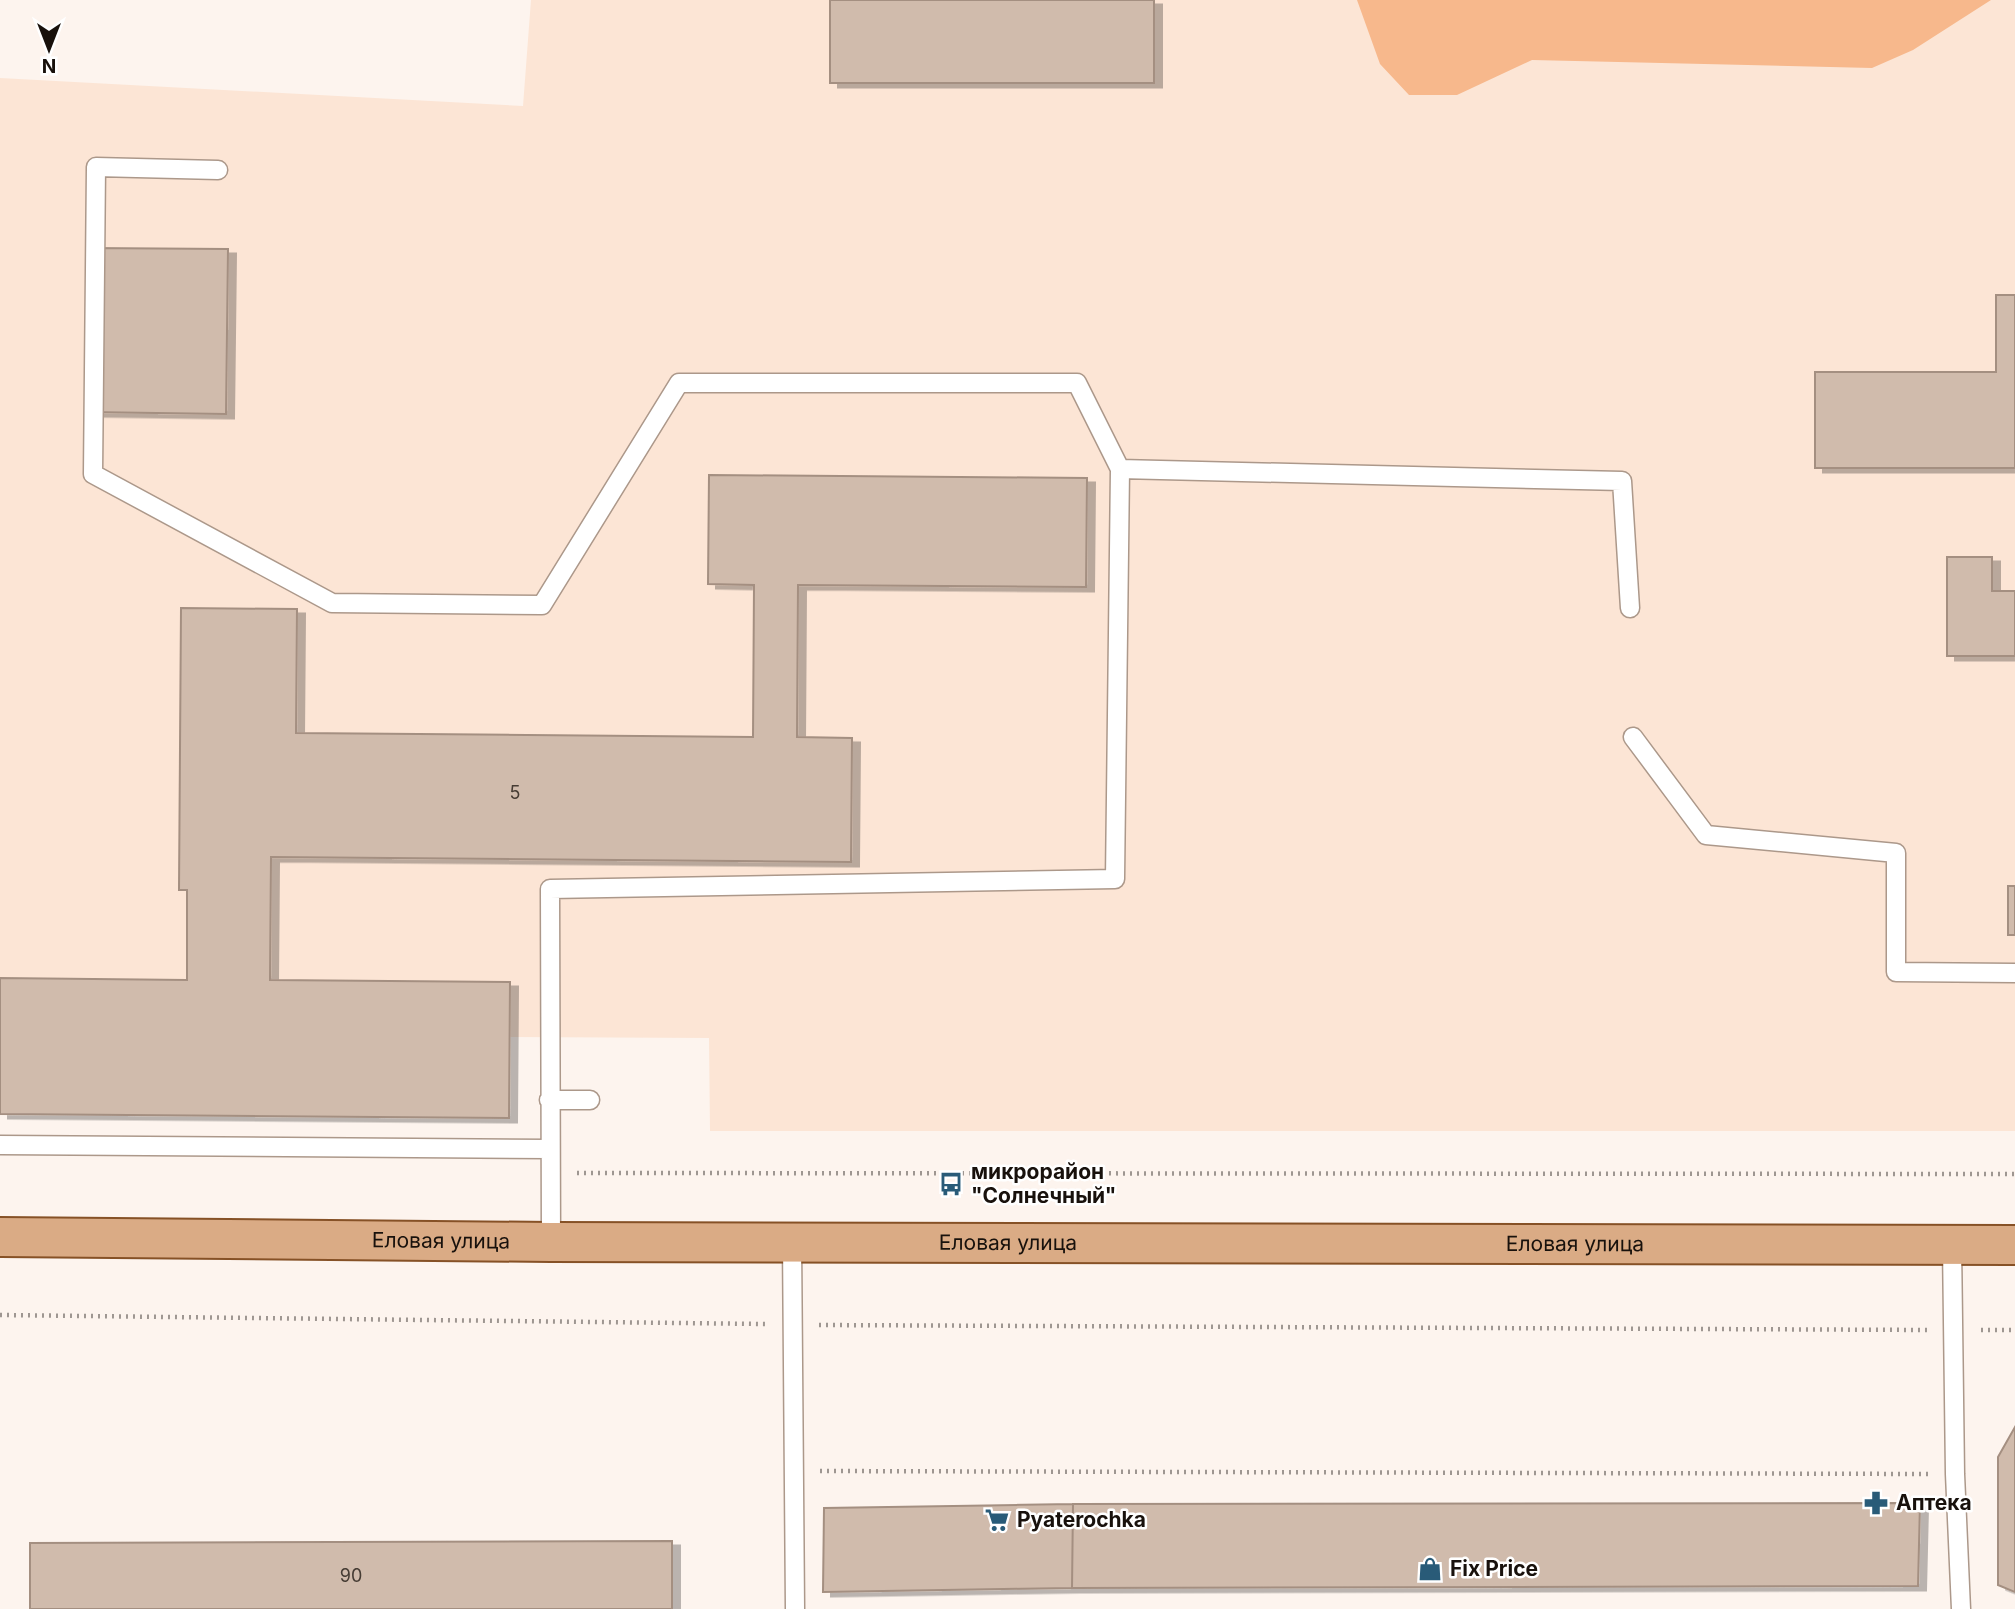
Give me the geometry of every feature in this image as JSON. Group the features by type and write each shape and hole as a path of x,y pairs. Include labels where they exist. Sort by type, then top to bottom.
{"main road":[{"name":"Еловая улица","path":"0,1237 551,1242 2015,1245"}],"lane":[{"path":"218,170 96,167 93,474 332,603 542,605 679,383 1077,383 1120,468 1115,879 550,889 551,1242"},
{"path":"1120,468 1622,481 1630,608"},
{"path":"1633,737 1706,835 1896,853 1896,972 2015,973"},
{"path":"550,1100 590,1100"},
{"path":"0,1144 550,1149"},
{"path":"792,1241 795,1609"},
{"path":"1952,1245 1955,1474 1961,1609"}],"path":[{"path":"550,1173 2015,1174"},
{"path":"0,1315 793,1325 2015,1330"},
{"path":"795,1470 1955,1474"}],"shaded area":[{"path":"531,0 2015,0 2015,1131 710,1131 709,1038 510,1037 509,1118 0,1114 0,78 523,106"},
{"path":"1357,0 1991,0 1913,50 1872,68 1532,60 1457,95 1409,95 1380,64"}],"building":[{"path":"830,0 1154,0 1154,83 830,83"},
{"path":"89,248 228,249 226,414 87,412"},
{"path":"1996,295 2015,295 2015,468 1815,468 1815,372 1996,372"},
{"path":"709,475 1087,478 1086,587 798,585 797,737 852,738 851,862 271,857 270,980 510,982 509,1118 0,1114 0,978 187,980 187,890 179,890 181,608 297,609 296,733 753,737 754,585 708,584"},
{"path":"1947,557 1992,557 1992,591 2015,591 2015,656 1947,656"},
{"path":"2008,886 2015,886 2015,935 2008,935"},
{"path":"2015,1427 2015,1592 1998,1585 1998,1457"},
{"path":"1920,1503 1918,1586 1072,1588 1073,1504"},
{"path":"1073,1504 1072,1588 823,1592 824,1508"},
{"path":"672,1541 672,1609 30,1609 30,1543"}],"place":[{"name":"микрорайон \"Солнечный\"","path":"951,1184"},
{"name":"Аптека","path":"1876,1503"},
{"name":"Pyaterochka","path":"997,1520"},
{"name":"Fix Price","path":"1430,1569"}]}
